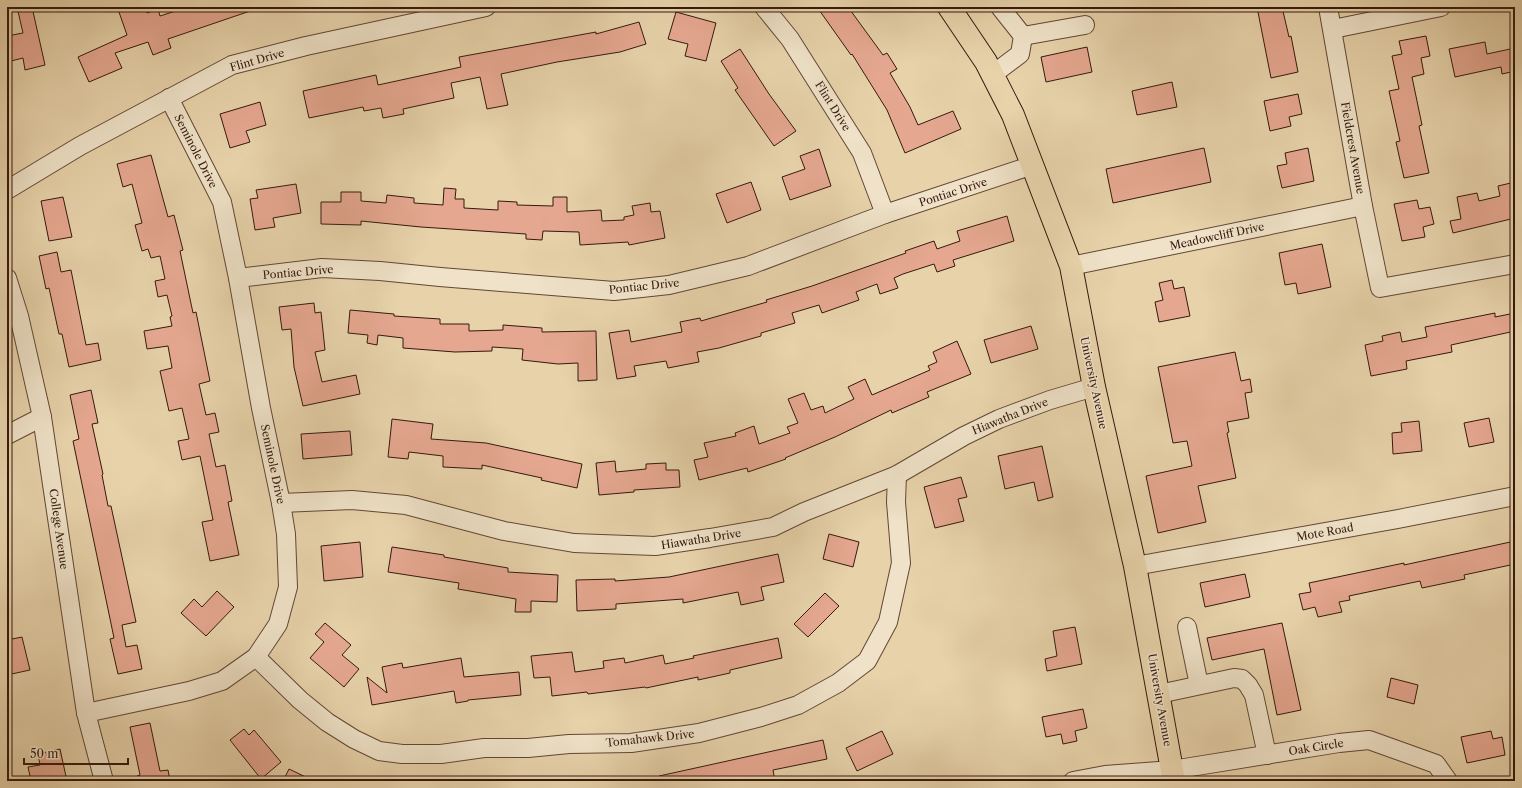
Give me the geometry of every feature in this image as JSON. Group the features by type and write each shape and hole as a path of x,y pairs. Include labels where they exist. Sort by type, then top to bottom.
{"main road":[{"name":"University Avenue","path":"949,7 986,62 1013,116 1071,266 1094,387 1135,566 1173,776"}],"street":[{"name":"Flint Drive","path":"7,190 80,146 232,65 306,46 486,7"},
{"name":"Flint Drive","path":"764,7 790,39 862,153 885,214"},
{"path":"992,75 1020,54 1023,36 1000,7"},
{"name":"Fieldcrest Avenue","path":"1328,7 1363,206 1380,288 1515,264"},
{"path":"1333,29 1441,7"},
{"path":"1023,36 1085,25"},
{"name":"Seminole Drive","path":"86,713 189,691 222,681 256,657 278,624 288,587 286,534 281,503 261,408 238,278 222,202 169,98"},
{"name":"Pontiac Drive","path":"238,278 322,268 380,271 614,291 669,286 748,266 885,214 1033,165"},
{"name":"Meadowcliff Drive","path":"1071,266 1363,206"},
{"name":"College Avenue","path":"7,278 19,316 42,417 86,713 104,781"},
{"name":"Hiawatha Drive","path":"281,503 352,500 406,505 504,531 574,543 655,546 773,527 804,512 896,475 964,436 999,419 1050,400 1094,387"},
{"path":"7,435 42,417"},
{"name":"Tomahawk Drive","path":"256,657 300,700 327,722 354,739 379,751 402,754 441,754 484,748 528,748 569,744 631,742 699,733 761,717 798,705 838,682 868,661 888,622 901,563 896,502 896,475"},
{"name":"Mote Road","path":"1135,566 1398,519 1515,496"},
{"path":"1187,627 1199,685"},
{"path":"1158,694 1234,678 1242,679 1254,695 1267,755"},
{"name":"Oak Circle","path":"1072,781 1105,775 1173,776 1267,755 1339,743 1370,740 1436,764 1448,781"}],"building":[{"path":"17,7 32,7 45,65 25,70 23,58 7,62 7,36 23,33"},
{"path":"134,7 145,7 147,13 158,9 160,16 188,7 256,7 256,9 168,39 171,48 153,55 148,42 115,53 122,68 89,82 78,57 127,35 119,12"},
{"path":"817,7 848,7 883,55 887,53 897,69 890,73 910,107 918,125 953,111 961,129 905,153 887,110 852,54 851,55"},
{"path":"1257,7 1282,7 1289,37 1291,36 1298,72 1271,78"},
{"path":"676,12 716,23 706,61 685,56 688,44 668,39"},
{"path":"639,22 646,44 620,52 557,62 501,74 508,105 487,109 480,77 451,83 454,98 403,109 404,114 383,118 381,108 364,111 363,107 309,118 303,91 376,75 378,85 461,67 459,57 596,32 596,34"},
{"path":"1426,36 1430,56 1421,58 1424,74 1412,77 1422,125 1419,126 1429,173 1404,178 1396,142 1400,141 1389,91 1399,89 1392,56 1402,54 1399,41"},
{"path":"1485,42 1487,54 1515,48 1515,71 1502,74 1501,67 1455,77 1449,49"},
{"path":"1087,47 1092,72 1046,82 1041,57"},
{"path":"740,49 769,94 796,131 774,146 735,90 738,88 721,61"},
{"path":"1172,82 1177,107 1137,115 1132,91"},
{"path":"1298,94 1302,114 1289,117 1291,126 1270,131 1264,101"},
{"path":"260,102 266,125 246,131 250,142 230,148 220,114"},
{"path":"1204,148 1211,182 1113,203 1106,169"},
{"path":"1308,148 1314,181 1282,188 1277,166 1287,164 1285,153"},
{"path":"819,149 831,186 790,200 782,177 805,169 800,156"},
{"path":"151,155 168,217 174,215 183,250 180,251 193,313 196,312 210,381 199,384 206,415 215,413 219,432 209,434 216,467 225,465 232,501 228,502 239,555 210,561 202,522 213,520 200,456 182,460 178,441 189,439 182,408 169,411 160,371 172,368 168,346 147,349 144,331 172,326 170,317 172,316 167,295 158,297 155,281 165,279 160,256 151,258 148,249 142,251 135,225 142,223 132,184 123,187 117,164"},
{"path":"751,182 761,210 727,223 716,194"},
{"path":"1515,182 1515,218 1453,233 1450,221 1461,219 1457,197 1477,193 1479,201 1500,196 1498,186"},
{"path":"296,184 301,213 273,218 275,227 255,230 250,199 258,198 256,190"},
{"path":"444,188 456,189 455,199 464,199 464,208 498,210 498,201 517,202 517,205 553,206 553,197 567,197 567,212 601,210 602,221 624,220 624,217 634,215 632,206 650,203 651,212 660,211 665,238 629,245 628,242 580,245 579,232 543,231 542,240 526,239 526,234 421,227 361,221 361,225 321,224 321,202 341,202 341,192 361,192 361,201 386,203 387,195 414,198 414,203 443,205"},
{"path":"63,197 72,237 49,241 41,201"},
{"path":"1417,200 1419,209 1430,207 1434,224 1423,227 1425,237 1402,241 1394,204"},
{"path":"1007,216 1014,241 953,260 955,266 937,272 934,264 903,274 894,278 898,288 880,294 877,284 856,292 859,300 822,313 819,305 792,313 795,323 761,333 761,336 719,348 697,352 699,362 668,368 666,361 634,366 636,376 617,379 609,333 629,330 631,342 682,332 680,322 700,318 701,321 767,302 766,300 812,286 906,253 905,251 934,241 937,249 960,241 957,231"},
{"path":"1322,244 1331,287 1298,294 1296,283 1285,285 1279,253"},
{"path":"57,252 61,272 71,270 86,345 98,343 101,360 69,367 62,334 59,334 49,288 46,289 39,256"},
{"path":"1172,280 1174,289 1184,287 1190,316 1159,322 1155,302 1163,300 1159,283"},
{"path":"314,303 315,313 321,312 325,350 315,352 322,382 356,375 360,394 303,406 294,367 291,329 282,330 279,307"},
{"path":"350,310 394,314 394,316 440,319 440,324 469,324 469,331 503,330 503,325 542,328 542,332 596,331 597,380 578,381 578,363 558,364 522,360 523,349 492,347 492,351 455,352 403,348 403,338 378,335 377,345 367,343 368,335 348,333"},
{"path":"1495,313 1495,317 1515,313 1515,331 1451,345 1452,352 1406,361 1407,369 1371,376 1365,345 1383,341 1382,336 1400,332 1402,342 1427,337 1425,327"},
{"path":"1031,326 1038,349 991,363 984,340"},
{"path":"957,341 971,374 927,392 929,397 892,413 891,410 835,437 785,458 786,459 748,472 747,468 699,480 694,460 708,457 704,443 736,436 735,433 754,426 759,444 790,433 787,427 798,423 788,399 804,393 811,410 823,406 825,413 854,399 848,387 865,379 872,395 930,370 928,366 937,362 933,352"},
{"path":"1235,352 1241,381 1250,379 1252,392 1245,393 1249,418 1227,422 1229,432 1227,433 1236,478 1198,486 1206,522 1158,533 1146,476 1192,466 1187,441 1173,443 1158,367"},
{"path":"91,390 98,423 92,424 103,474 108,506 111,506 136,622 122,625 126,647 137,645 142,669 118,674 110,639 114,638 73,441 79,439 70,395"},
{"path":"1489,418 1494,442 1469,447 1464,423"},
{"path":"392,419 433,424 431,439 486,443 582,464 577,488 541,480 542,478 482,465 482,469 443,467 443,456 409,452 408,459 388,457"},
{"path":"1419,421 1422,451 1393,454 1392,433 1402,432 1401,423"},
{"path":"350,431 352,455 303,459 301,434"},
{"path":"1042,446 1053,497 1038,501 1034,482 1005,489 998,456"},
{"path":"615,461 616,472 646,469 646,464 666,463 666,470 679,470 680,487 634,490 634,492 599,495 596,463"},
{"path":"961,477 967,497 958,499 964,521 935,528 924,487"},
{"path":"829,534 859,542 853,567 823,559"},
{"path":"1515,541 1515,564 1464,575 1465,579 1422,588 1420,581 1349,596 1350,600 1339,602 1342,612 1318,617 1315,607 1303,610 1299,594 1311,592 1309,583 1404,563 1404,565"},
{"path":"360,542 363,577 324,581 321,546"},
{"path":"392,547 444,555 444,557 508,568 508,572 558,575 557,602 531,601 531,612 515,612 516,599 458,589 459,583 388,572"},
{"path":"778,554 784,582 761,587 764,600 741,605 738,592 683,603 683,599 616,604 616,609 577,611 576,580 615,579 615,581 669,577"},
{"path":"1245,574 1250,597 1205,607 1200,583"},
{"path":"217,591 234,607 206,636 181,613 194,599 202,607"},
{"path":"825,593 839,606 808,637 794,624"},
{"path":"325,623 351,645 342,655 359,669 344,687 310,658 324,642 315,634"},
{"path":"1282,623 1301,710 1277,715 1264,649 1212,660 1207,638"},
{"path":"1075,627 1082,664 1047,671 1045,659 1057,656 1053,631"},
{"path":"22,637 30,670 7,675 7,640"},
{"path":"778,638 782,658 730,670 730,673 698,680 698,677 646,688 588,694 587,692 552,696 550,677 534,678 531,656 572,652 575,672 604,668 603,661 624,658 625,663 663,655 665,664 694,658 693,656"},
{"path":"461,658 464,677 519,672 521,695 468,700 456,703 454,691 372,705 367,677 387,693 382,667 402,663 403,668"},
{"path":"1391,678 1418,685 1414,704 1387,697"},
{"path":"1083,709 1087,728 1075,731 1077,741 1063,744 1061,734 1046,737 1042,717"},
{"path":"150,723 160,771 168,770 170,781 138,781 137,776 140,775 130,727"},
{"path":"244,729 249,735 254,730 281,762 261,779 230,740"},
{"path":"882,731 893,754 857,771 846,748"},
{"path":"1491,731 1493,739 1502,737 1505,755 1467,763 1461,737"},
{"path":"823,740 827,759 773,770 775,781 750,781 750,779 740,781 660,781 659,776"},
{"path":"60,749 67,781 31,781 28,767 40,765 38,754"},
{"path":"289,769 314,781 283,781"}]}
